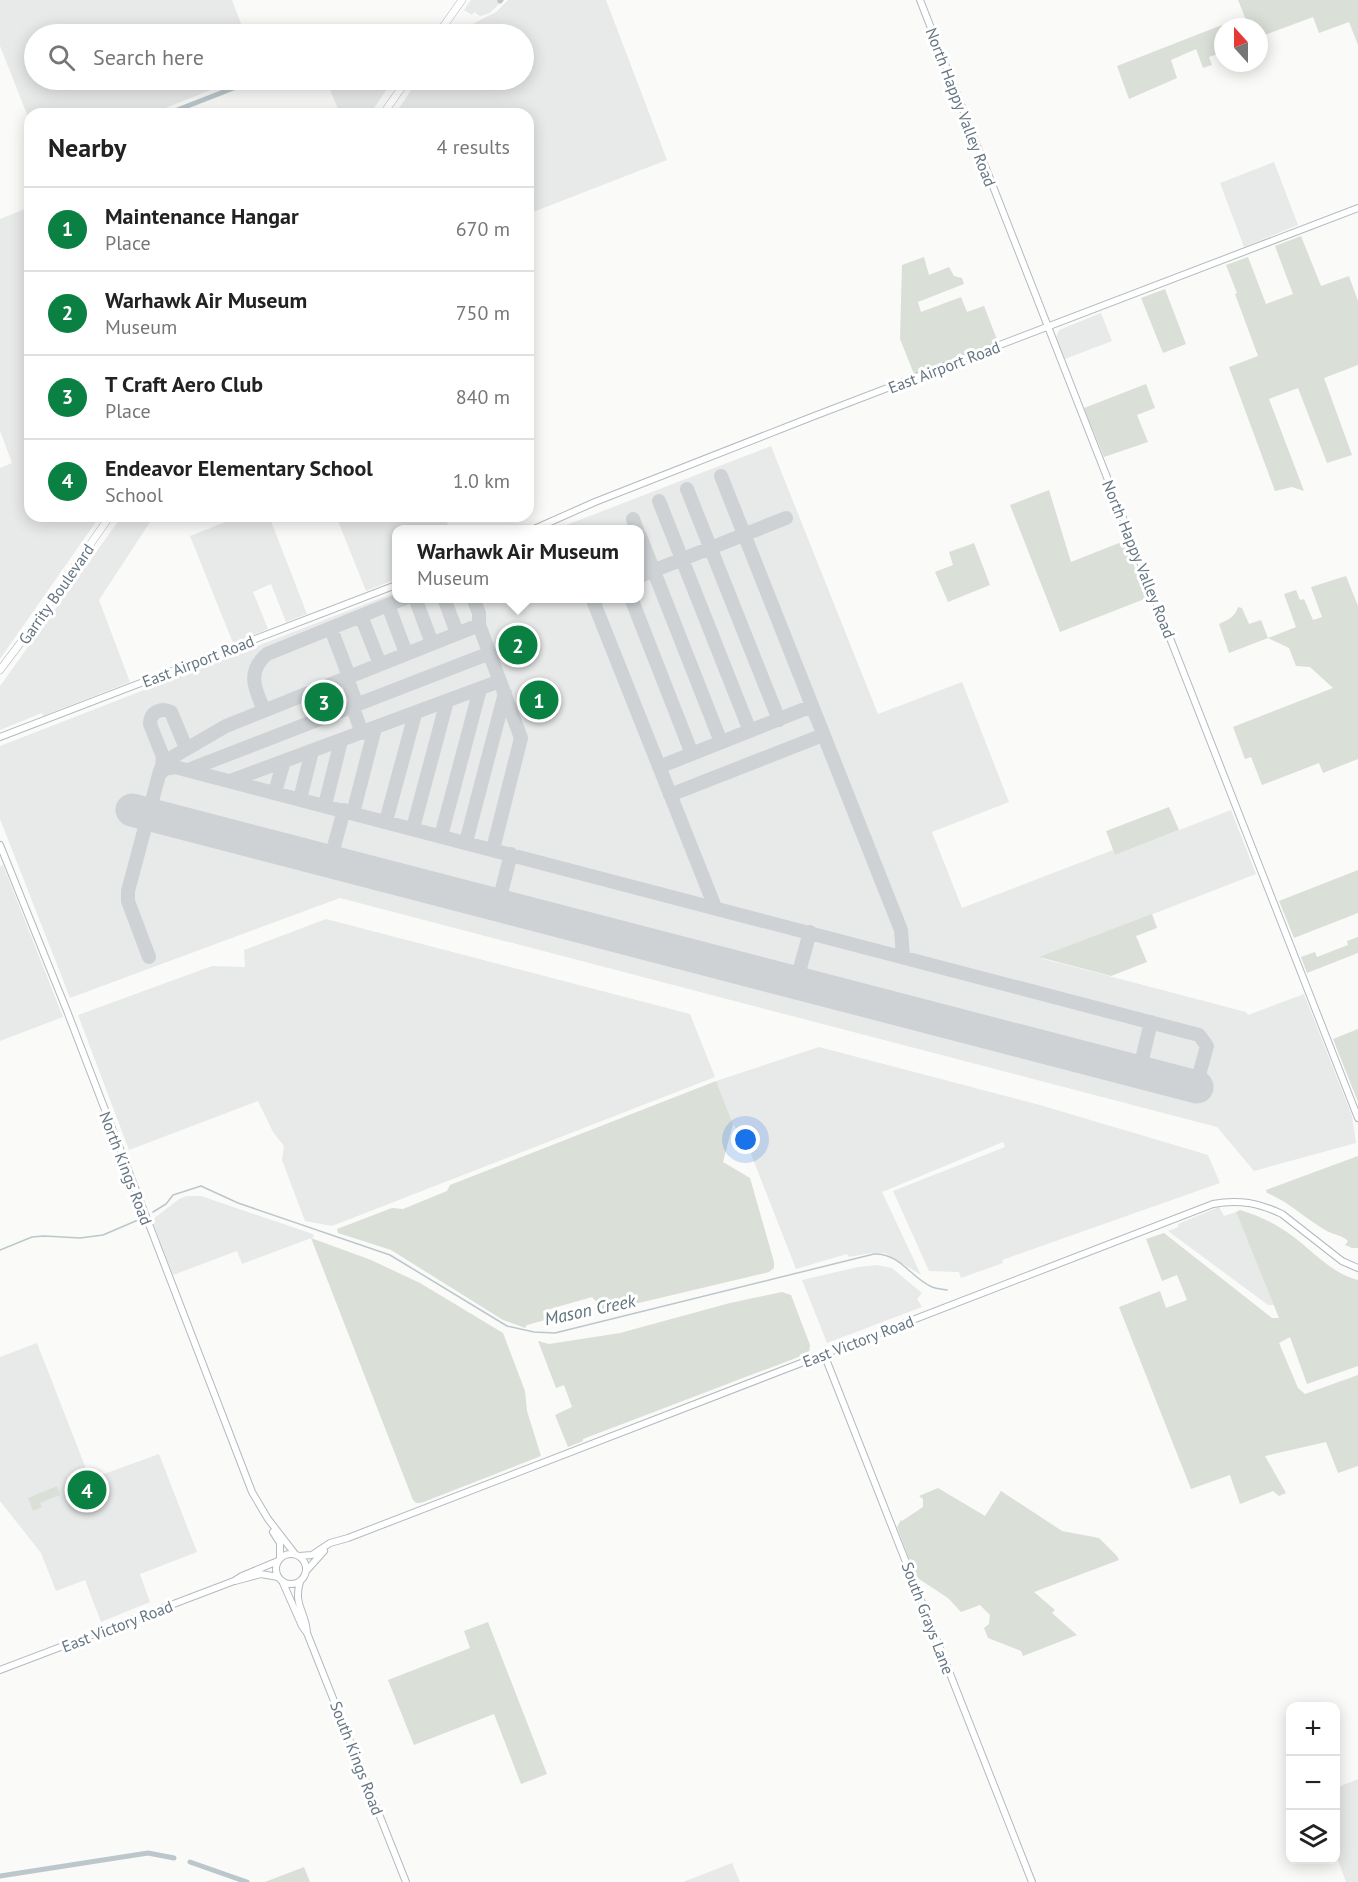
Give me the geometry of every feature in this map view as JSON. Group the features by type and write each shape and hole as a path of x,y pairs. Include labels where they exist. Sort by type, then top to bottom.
{"main road":[{"path":"445,24 462,0"},
{"path":"387,108 400,90"},
{"name":"Garrity Boulevard","path":"0,670 34,626 106,522"}],"street":[{"name":"North Happy Valley Road","path":"920,0 1358,1118"},
{"name":"East Airport Road","path":"543,525 595,502 809,418 1358,208"},
{"name":"East Airport Road","path":"0,737 392,587"},
{"name":"North Kings Road","path":"0,845 67,1011 260,1515 280,1543 279,1560"},
{"name":"East Victory Road","path":"297,1555 312,1555 330,1544 1213,1204 1251,1202 1276,1211 1342,1261 1358,1268"},
{"name":"South Grays Lane","path":"824,1354 1032,1882"},
{"name":"North Kings Road","path":"252,1492 268,1519 297,1555"},
{"name":"East Victory Road","path":"307,1570 324,1552 348,1538"},
{"path":"287,1554 297,1555 305,1562 307,1570 301,1582 292,1585 280,1580 276,1569 279,1560 287,1554"},
{"name":"East Victory Road","path":"0,1670 234,1581 279,1560"},
{"name":"East Victory Road","path":"234,1581 261,1574 280,1580"},
{"name":"South Kings Road","path":"280,1580 302,1626 308,1633"},
{"name":"South Kings Road","path":"301,1582 297,1599 307,1624 308,1633 406,1882"}],"shaded area":[{"path":"0,0 232,0 241,24 24,24 24,90 211,90 165,108 24,108 0,46"},
{"path":"471,0 499,0 501,2 490,13 480,16 474,12 472,15 464,10"},
{"path":"508,0 606,0 667,160 534,212 534,108 399,108 411,90 534,90 534,24 473,24 496,12"},
{"path":"1238,0 1358,0 1358,45 1349,22 1319,33 1313,17 1268,34 1268,18 1245,18"},
{"path":"1214,28 1214,55 1209,57 1212,65 1203,68 1196,49 1171,60 1177,78 1129,99 1117,66"},
{"path":"330,90 386,90 374,108 338,108"},
{"path":"1274,162 1298,225 1244,247 1220,183"},
{"path":"24,209 24,522 96,522 0,659 0,468 12,463 0,431 0,219"},
{"path":"1301,236 1321,286 1349,276 1358,301 1358,365 1324,378 1352,455 1327,463 1298,388 1269,399 1304,491 1292,487 1275,491 1229,367 1258,356 1226,265 1248,257 1266,304 1293,294 1275,246"},
{"path":"924,257 929,275 949,267 954,276 962,278 964,284 918,302 921,312 961,297 967,312 984,306 998,342 914,374 900,339 902,265"},
{"path":"1165,289 1186,344 1163,353 1141,298"},
{"path":"1101,313 1112,341 1065,359 1056,337 1059,330"},
{"path":"1146,384 1155,408 1137,415 1148,442 1104,457 1084,408"},
{"path":"771,446 878,714 962,682 1009,802 932,832 962,908 1113,850 1115,855 1231,810 1256,874 1040,958 1246,1012 1248,1015 1304,994 1352,1116 1356,1143 1254,1171 1217,1127 340,898 70,998 0,819 0,746 392,594 392,603 644,603 644,525 566,525"},
{"path":"1049,490 1071,562 1124,541 1147,598 1060,632 1010,505"},
{"path":"118,522 150,522 99,600 130,682 0,730 0,686"},
{"path":"226,522 271,522 307,614 286,622 271,584 253,592 268,629 233,643 190,536"},
{"path":"338,522 447,522 448,525 392,525 392,581 366,591"},
{"path":"974,543 990,585 948,602 935,572 953,565 949,552"},
{"path":"1346,576 1358,606 1358,759 1323,773 1319,763 1262,785 1251,757 1245,759 1233,727 1333,688 1310,667 1296,666 1289,648 1268,638 1296,627 1284,594 1296,590 1300,600 1304,599 1313,620 1322,617 1311,587"},
{"path":"1238,607 1242,608 1249,624 1261,620 1268,638 1229,653 1219,624 1233,616"},
{"path":"1169,807 1179,830 1115,855 1106,831"},
{"path":"3,865 63,1017 0,1041 0,866"},
{"path":"1358,870 1358,913 1294,938 1279,901"},
{"path":"1152,914 1157,928 1136,936 1147,962 1111,976 1039,957"},
{"path":"326,919 690,1014 715,1077 332,1226 305,1221 282,1160 284,1146 273,1132 258,1101 129,1150 78,1015 212,966 245,967 244,950"},
{"path":"1358,937 1358,953 1307,973 1301,957 1315,952 1317,957 1348,945 1347,941"},
{"path":"1358,1029 1358,1102 1333,1039"},
{"path":"819,1047 1040,1105 1208,1155 1220,1183 1002,1260 1003,1263 961,1278 959,1272 929,1271 893,1191 1005,1147 1003,1142 882,1192 921,1275 885,1253 849,1257 847,1254 796,1269 747,1144 733,1124 716,1081"},
{"path":"716,1081 733,1124 723,1162 750,1178 774,1262 774,1268 769,1272 605,1311 592,1297 543,1311 545,1320 527,1325 525,1328 503,1320 391,1250 338,1233 337,1229 392,1208 403,1209 447,1191 450,1185"},
{"path":"1358,1156 1358,1248 1345,1245 1348,1241 1346,1239 1327,1231 1283,1201 1267,1193 1266,1190"},
{"path":"187,1196 201,1196 313,1234 314,1237 242,1264 237,1251 173,1275 152,1220 179,1199"},
{"path":"1219,1207 1224,1216 1236,1212 1274,1305 1268,1305 1168,1231 1178,1227 1178,1224"},
{"path":"1240,1210 1279,1227 1331,1267 1358,1280 1358,1366 1307,1384 1290,1337 1279,1343 1298,1388 1305,1394 1358,1375 1358,1466 1338,1473 1326,1442 1265,1456 1286,1493 1279,1496 1273,1491 1240,1504 1230,1475 1191,1489 1119,1307 1160,1291 1166,1308 1187,1300 1177,1275 1162,1281 1146,1239 1164,1233 1272,1318 1279,1318 1236,1212"},
{"path":"311,1238 371,1260 420,1283 503,1333 525,1391 527,1411 541,1456 416,1503"},
{"path":"877,1265 892,1268 922,1293 917,1299 922,1307 827,1343 802,1280"},
{"path":"782,1292 791,1295 810,1345 809,1353 583,1439 568,1447 555,1415 572,1407 564,1385 556,1388 538,1341 549,1344 620,1333 730,1303"},
{"path":"37,1343 90,1479 159,1454 197,1552 140,1574 150,1602 101,1622 85,1580 56,1591 41,1553 0,1501 0,1357"},
{"path":"57,1486 60,1495 40,1503 42,1507 33,1511 28,1498"},
{"path":"938,1488 985,1516 1001,1491 1062,1531 1099,1538 1117,1556 1119,1560 1034,1592 1055,1610 1052,1613 1077,1635 1023,1656 1021,1651 988,1638 984,1628 989,1624 990,1615 980,1605 961,1612 948,1598 916,1577 897,1527 901,1520 923,1507 923,1499 919,1496"},
{"path":"488,1622 547,1774 521,1784 494,1714 414,1745 388,1680 470,1648 464,1631"},
{"path":"1358,1779 1358,1882 1346,1882 1339,1864 1340,1786"},
{"path":"732,1863 740,1882 683,1882"},
{"path":"304,1867 310,1882 265,1882"}],"waterway":[{"path":"182,108 228,90"},
{"name":"Mason Creek","path":"153,1212 166,1204 173,1195 201,1186 238,1203 390,1255 507,1326 534,1332 555,1333 874,1254 891,1257 925,1283 934,1288 947,1290"},
{"name":"Mason Creek","path":"0,1250 32,1237 80,1238 103,1235 138,1220"},
{"path":"0,1876 148,1853 174,1858"},
{"path":"190,1862 247,1882"}],"taxiway":[{"path":"721,476 901,930 903,957"},
{"path":"687,489 779,720"},
{"path":"659,501 750,731"},
{"path":"644,574 786,518"},
{"path":"633,519 635,525"},
{"path":"644,546 721,742"},
{"path":"264,710 255,688 254,674 256,667 267,654 393,603"},
{"path":"417,603 432,643"},
{"path":"446,603 457,633"},
{"path":"475,603 479,613 479,625 521,738 493,849"},
{"path":"594,603 715,907"},
{"path":"633,603 692,754"},
{"path":"388,605 406,653"},
{"path":"361,616 380,664"},
{"path":"149,957 128,901 128,891 164,762 226,726 479,625"},
{"path":"331,629 347,671 355,700 354,711 362,733"},
{"path":"188,770 490,653"},
{"path":"230,781 500,681"},
{"path":"441,836 480,689"},
{"path":"466,842 505,693"},
{"path":"413,828 447,701"},
{"path":"659,767 812,706"},
{"path":"162,766 163,757 150,724 154,714 164,710 171,712 186,748"},
{"path":"386,821 415,714"},
{"path":"353,813 375,728"},
{"path":"670,795 823,735"},
{"path":"325,805 341,741"},
{"path":"300,799 312,751"},
{"path":"275,792 284,761"},
{"path":"159,775 164,769 175,767 1199,1035 1207,1046 1199,1075 1190,1086"},
{"path":"330,861 344,810"},
{"path":"498,905 511,854"},
{"path":"796,983 810,932"},
{"path":"1139,1072 1151,1022"}],"runway":[{"path":"132,810 1197,1087"}],"place":[{"name":"Warhawk Air Museum","path":"518,645"},
{"name":"Maintenance Hangar","path":"539,700"},
{"name":"T Craft Aero Club","path":"324,702"},
{"name":"Endeavor Elementary School","path":"87,1490"}]}
